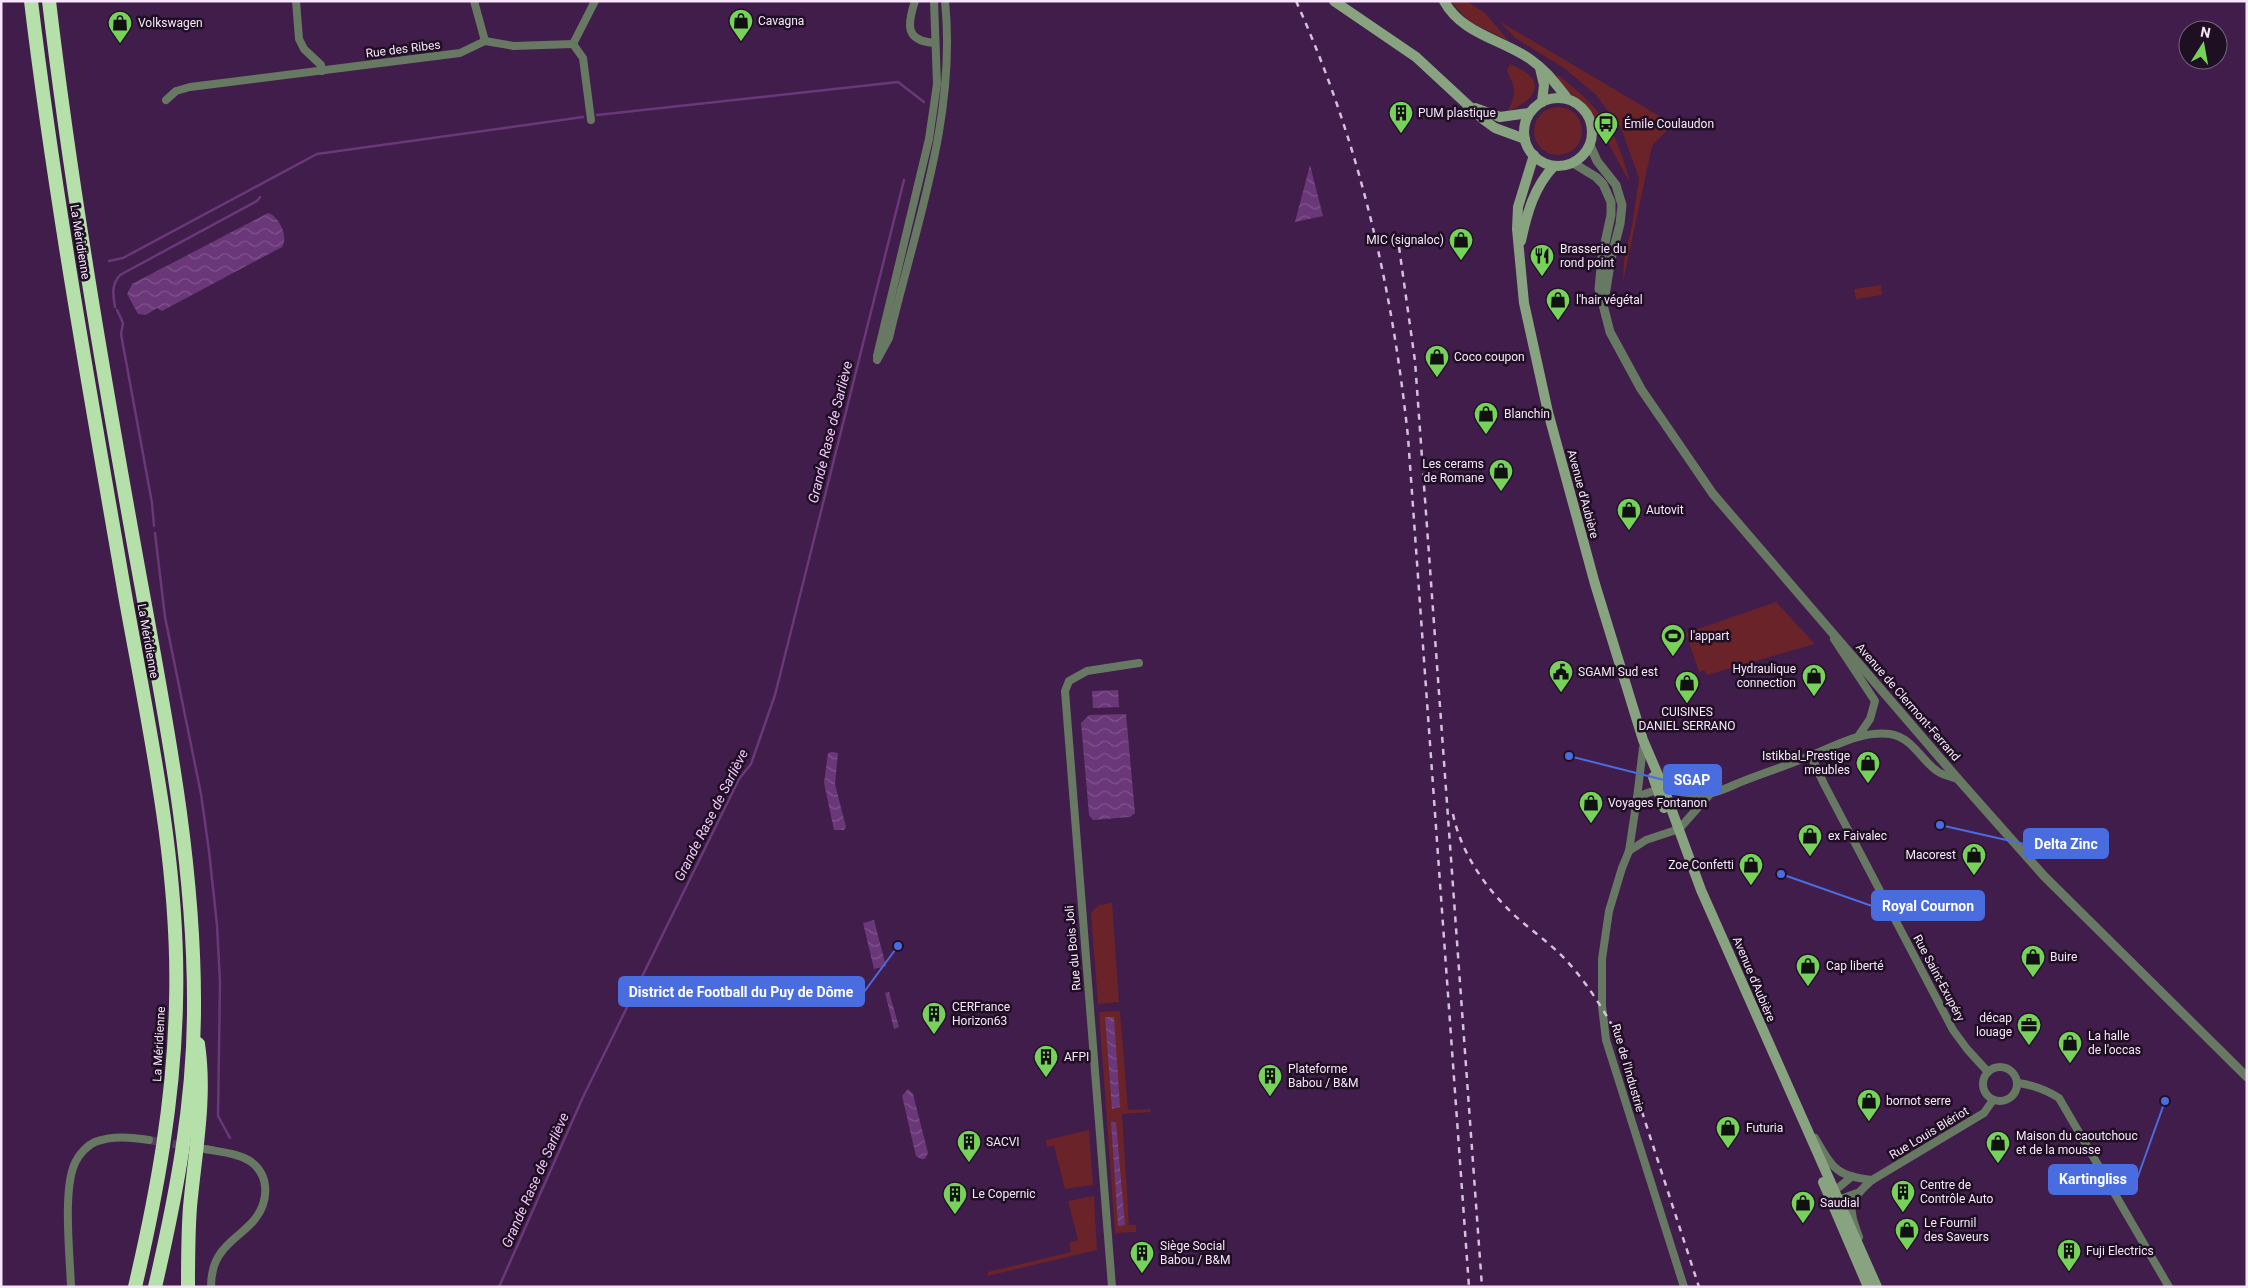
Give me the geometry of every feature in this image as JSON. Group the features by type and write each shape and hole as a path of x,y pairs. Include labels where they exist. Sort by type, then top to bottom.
{"highway":[{"name":"La Méridienne","path":"31,1 73,294 163,821 173,913 176,1001 172,1077 160,1176 135,1287"},
{"name":"La Méridienne","path":"49,1 75,191 107,392 179,806 192,912 194,1013 190,1086 181,1159 169,1226 155,1287"},
{"path":"188,1287 190,1206 198,1146 202,1072 194,1013"}],"main road":[{"path":"1334,1 1416,57 1495,128 1525,139"},
{"path":"1444,1 1459,20 1472,30 1510,48 1552,77 1566,98"},
{"path":"1540,68 1544,85 1542,102"},
{"path":"1554,98 1566,98 1578,103 1586,112 1591,122 1592,134 1590,145 1583,155 1572,163 1554,166 1534,156 1525,139 1524,126 1529,113 1542,102 1554,98"},
{"path":"1471,106 1500,117 1529,113"},
{"name":"Avenue d'Aubière","path":"1534,156 1518,207 1518,252 1524,303 1548,412 1594,584 1643,744 1676,830 1833,1196 1868,1287"},
{"name":"Avenue d'Aubière","path":"1518,252 1528,209 1543,177 1554,166"},
{"name":"Avenue d'Aubière","path":"1833,1196 1877,1287"}],"street":[{"path":"296,1 299,39 304,49 321,65 322,70"},
{"path":"474,1 485,41 514,46 574,44"},
{"path":"574,44 595,1"},
{"path":"915,1 909,29 912,35 935,47"},
{"path":"934,1 937,84 929,140 882,329 877,360 889,338 938,143 946,85 948,37 945,1"},
{"name":"Rue des Ribes","path":"166,100 176,91 190,87 460,53 485,41"},
{"path":"574,44 583,58 591,120"},
{"name":"Avenue de Clermont-Ferrand","path":"1590,145 1597,161 1616,186 1622,205 1604,304"},
{"name":"Avenue de Clermont-Ferrand","path":"1572,163 1596,177 1603,184 1611,202 1611,215 1599,289 1604,304 1606,320 1624,360 1672,437 1713,494 1958,780 2044,876 2247,1078"},
{"path":"1820,619 1875,701 1870,719 1859,735"},
{"name":"Rue du Bois Joli","path":"1112,1287 1065,691 1069,681 1087,671 1139,663"},
{"path":"1637,798 1648,791 1661,790 1711,793 1811,756 1859,735 1877,733 1893,735 1907,740 1937,771 1958,780"},
{"name":"Rue de l'Industrie","path":"1643,744 1629,851 1619,876 1605,934 1601,982 1603,1022 1606,1040 1684,1287"},
{"name":"Rue Saint-Exupéry","path":"1811,756 1953,1030 1988,1072"},
{"path":"1629,851 1646,840 1676,830 1711,793"},
{"path":"2004,1067 2014,1072 2018,1083 2017,1089 2010,1098 1999,1101 1993,1100 1983,1087 1984,1076 1992,1068 2004,1067"},
{"path":"2018,1083 2034,1085 2047,1090 2059,1098 2169,1287"},
{"name":"Rue Louis Blériot","path":"1872,1180 1984,1113 1993,1100"},
{"name":"Avenue d'Aubière","path":"1793,1102 1830,1163 1850,1178"},
{"path":"71,1287 70,1190 76,1161 84,1150 95,1142 114,1138 149,1140"},
{"path":"205,1149 236,1155 250,1161 265,1182 266,1196 263,1208 254,1220 220,1253 215,1263 210,1287"},
{"path":"1833,1196 1850,1178 1872,1180"},
{"path":"1833,1196 1857,1193 1872,1180"},
{"name":"Avenue d'Aubière","path":"1857,1193 1851,1213 1877,1287"}],"shaded area":[{"path":"1450,1 1466,1 1484,12 1509,41 1470,22"},
{"path":"1499,21 1673,124 1652,146 1623,282 1624,260 1632,226 1639,178 1621,128 1596,95 1564,68 1515,38"},
{"path":"1510,64 1528,74 1535,86 1531,97 1508,111 1514,94 1507,71"},
{"path":"1557,74 1585,98 1605,121 1619,147 1630,182 1596,121 1578,99 1562,87"},
{"path":"1553,107 1563,107 1575,114 1582,126 1582,136 1575,148 1563,155 1553,155 1545,151 1538,144 1534,136 1534,126 1538,118 1545,111"},
{"path":"1881,285 1882,295 1856,299 1854,289"},
{"path":"1776,602 1815,644 1707,675 1704,670 1699,672 1686,633"},
{"path":"1112,903 1119,1002 1098,1004 1091,913 1099,905"},
{"path":"1120,1011 1128,1110 1150,1109 1151,1112 1122,1114 1129,1225 1136,1225 1136,1232 1115,1233 1099,1012"},
{"path":"1089,1130 1093,1185 1065,1189 1054,1146 1047,1147 1046,1140"},
{"path":"1094,1196 1097,1250 987,1276 988,1272 1071,1252 1069,1243 1078,1240 1068,1201"}],"water":[{"path":"1310,165 1323,216 1295,222"},
{"path":"268,213 276,218 282,227 284,243 282,247 162,311 157,308 146,315 138,314 127,294 132,284"},
{"path":"1118,690 1119,707 1093,708 1092,691"},
{"path":"1126,714 1135,813 1130,817 1093,820 1089,815 1081,723 1089,715"},
{"path":"828,753 838,753 835,784 846,827 844,830 834,830 824,783"},
{"path":"874,920 886,966 874,969 863,923"},
{"path":"889,992 899,1027 894,1029 885,993"},
{"path":"1105,1017 1114,1017 1120,1107 1112,1109"},
{"path":"908,1089 913,1094 928,1153 925,1159 916,1156 902,1096"},
{"path":"1111,1122 1116,1122 1125,1225 1118,1226"}],"waterway":[{"path":"597,115 898,82 924,102"},
{"path":"109,261 123,258 317,154 583,117"},
{"name":"Grande Rase de Sarliève","path":"499,1287 583,1097 739,779 751,764 775,695 904,180"},
{"path":"115,307 114,286 120,275 257,201 260,197"},
{"path":"117,310 123,323 121,334 152,503 154,526"},
{"path":"155,533 165,617 201,794 209,851 217,925 220,982 218,1116 230,1138"}],"tunnel":[{"path":"149,1140 186,1146"}],"railway":[{"path":"1296,1 1338,107 1355,160 1382,269 1393,324 1401,380 1408,437 1469,1287"},
{"path":"1399,247 1415,361 1482,1287"},
{"path":"1453,814 1466,852 1488,886 1511,912 1551,946 1575,970 1604,1011 1616,1032 1699,1287"}],"place":[{"name":"Cavagna","path":"741,42"},
{"name":"Volkswagen","path":"120,44"},
{"name":"PUM plastique","path":"1401,134"},
{"name":"Émile Coulaudon","path":"1606,145"},
{"name":"MIC (signaloc)","path":"1461,261"},
{"name":"Brasserie du rond point","path":"1542,277"},
{"name":"l'hair végétal","path":"1558,321"},
{"name":"Coco coupon","path":"1437,378"},
{"name":"Blanchin","path":"1486,435"},
{"name":"Les cerams de Romane","path":"1501,492"},
{"name":"Autovit","path":"1629,531"},
{"name":"l'appart","path":"1673,657"},
{"name":"SGAMI Sud est","path":"1561,693"},
{"name":"Hydraulique connection","path":"1814,697"},
{"name":"CUISINES DANIEL SERRANO","path":"1687,704"},
{"name":"SGAP","path":"1569,756"},
{"name":"Istikbal_Prestige meubles","path":"1868,784"},
{"name":"Voyages Fontanon","path":"1591,824"},
{"name":"Delta Zinc","path":"1940,825"},
{"name":"ex Faivalec","path":"1810,857"},
{"name":"Royal Cournon","path":"1781,874"},
{"name":"Macorest","path":"1974,876"},
{"name":"Zoe Confetti","path":"1751,886"},
{"name":"District de Football du Puy de Dôme","path":"898,946"},
{"name":"Buire","path":"2033,978"},
{"name":"Cap liberté","path":"1808,987"},
{"name":"CERFrance Horizon63","path":"934,1035"},
{"name":"décap louage","path":"2029,1046"},
{"name":"La halle de l'occas","path":"2070,1064"},
{"name":"AFPI","path":"1046,1078"},
{"name":"Plateforme Babou / B&M","path":"1270,1097"},
{"name":"Kartingliss","path":"2165,1101"},
{"name":"bornot serre","path":"1869,1122"},
{"name":"Futuria","path":"1728,1149"},
{"name":"SACVI","path":"969,1163"},
{"name":"Maison du caoutchouc et de la mousse","path":"1998,1164"},
{"name":"Centre de Contrôle Auto","path":"1903,1213"},
{"name":"Le Copernic","path":"955,1215"},
{"name":"Saudial","path":"1803,1224"},
{"name":"Le Fournil des Saveurs","path":"1907,1251"},
{"name":"Fuji Electrics","path":"2069,1272"},
{"name":"Siège Social Babou / B&M","path":"1142,1274"}]}
